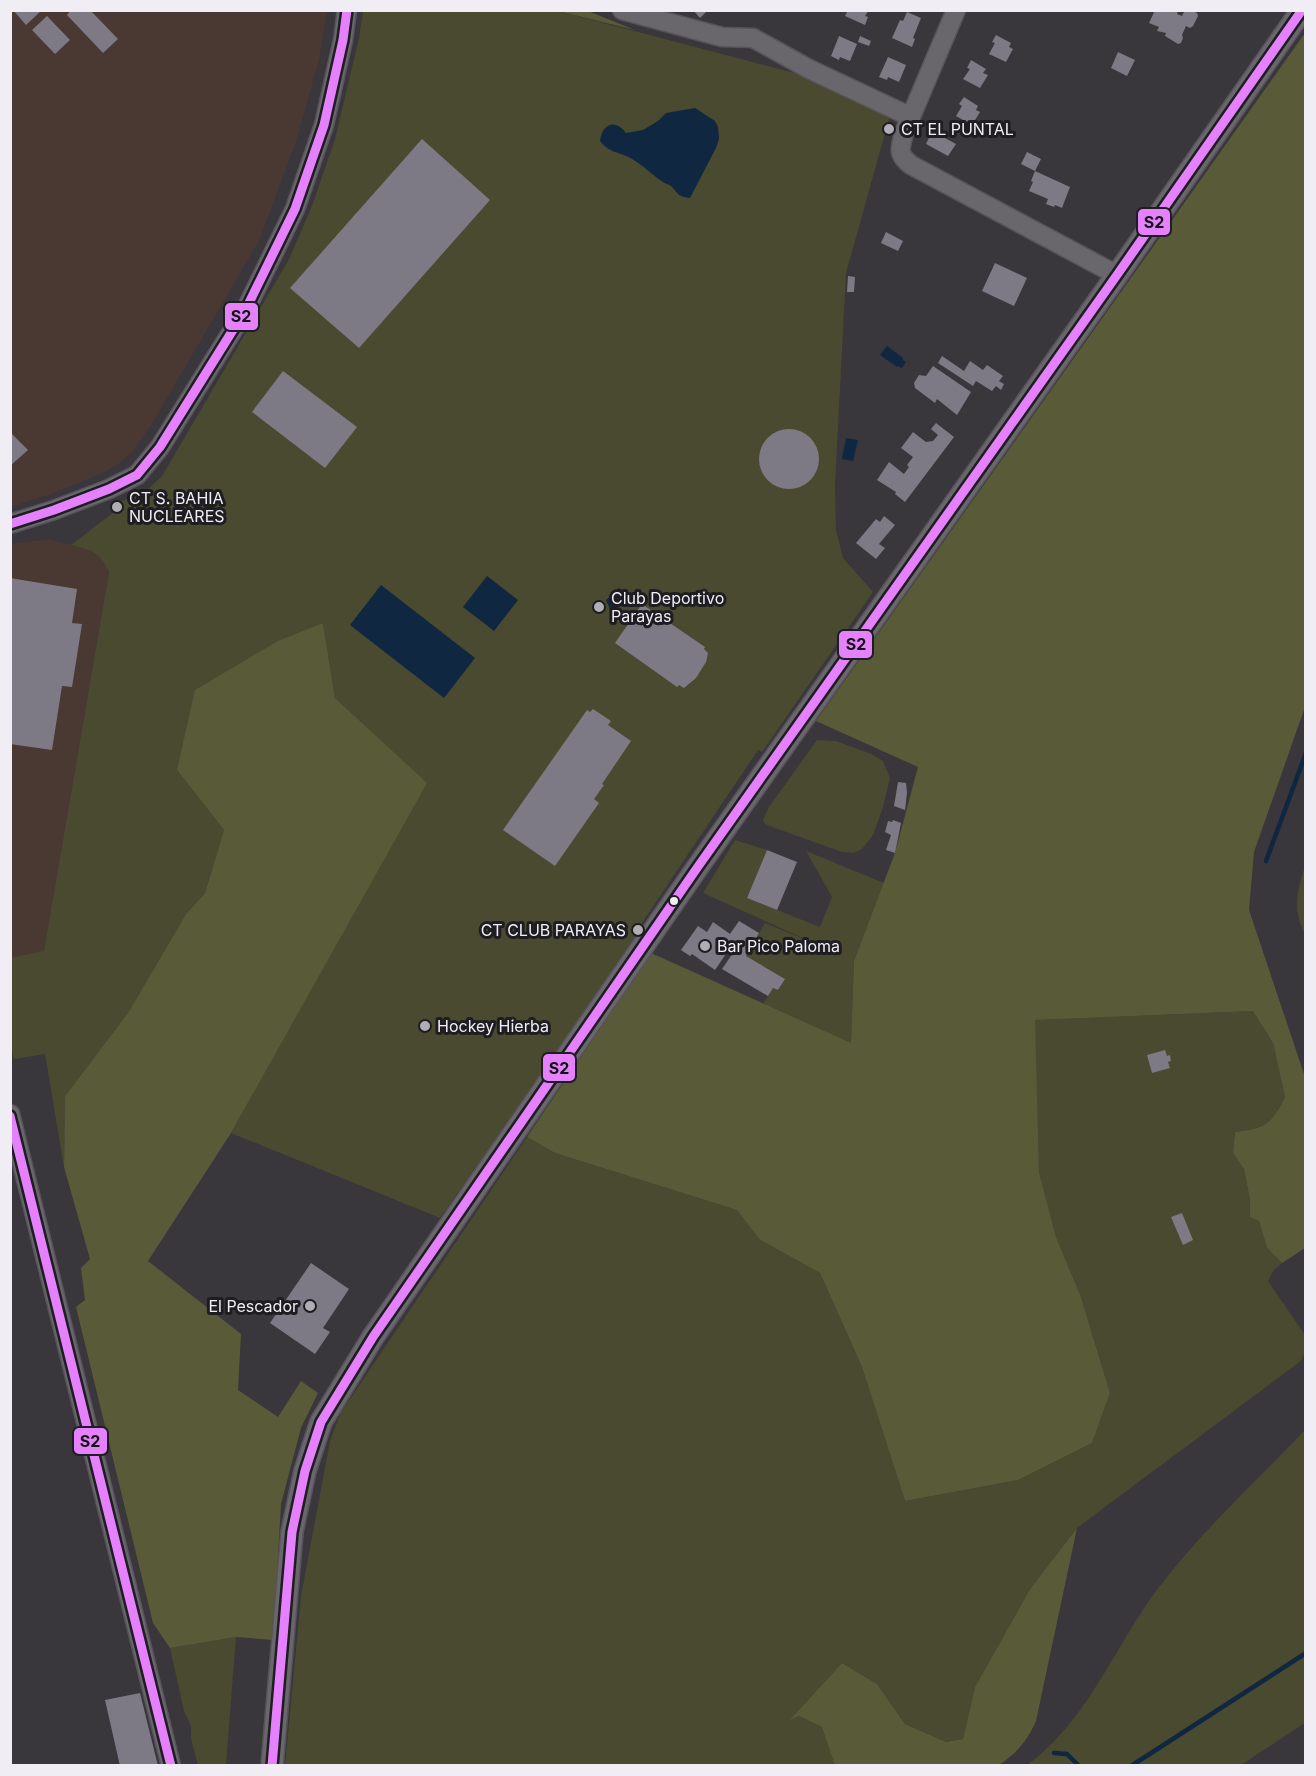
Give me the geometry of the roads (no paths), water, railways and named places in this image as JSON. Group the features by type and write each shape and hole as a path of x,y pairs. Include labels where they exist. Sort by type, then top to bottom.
{"street":[{"path":"10,524 109,489 137,475 160,447 246,309 295,209 324,125 343,40 347,10"},
{"path":"956,10 904,133 900,150 902,158 911,165 1117,275"},
{"path":"272,1766 292,1532 312,1444 333,1399 373,1337 703,859 1302,10"},
{"path":"629,11 722,37 753,38 809,69 911,117"},
{"path":"10,1114 171,1766"}],"water":[{"path":"695,108 715,121 719,139 690,198 681,196 670,185 664,183 636,161 611,150 600,141 603,130 610,125 622,128 626,133 643,130 666,113"},
{"path":"887,346 906,362 902,368 880,355"},
{"path":"846,438 858,440 853,461 842,459"},
{"path":"487,576 518,600 494,631 463,607"},
{"path":"381,585 475,658 444,698 350,625"},
{"path":"619,588 626,595 620,604 613,610 610,609 606,600"}],"waterway":[{"path":"1266,861 1306,753"},
{"path":"1131,1766 1306,1653"},
{"path":"1054,1753 1067,1754 1079,1766"}],"place":[{"name":"CT EL PUNTAL","path":"889,129"},
{"name":"CT S. BAHIA NUCLEARES","path":"117,507"},
{"name":"Club Deportivo Parayas","path":"599,607"},
{"name":"CT CLUB PARAYAS","path":"638,930"},
{"name":"Bar Pico Paloma","path":"705,946"},
{"name":"Hockey Hierba","path":"425,1026"},
{"name":"El Pescador","path":"310,1306"}]}
